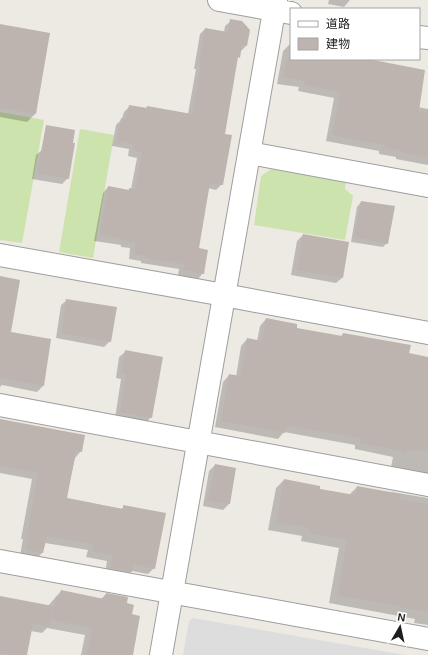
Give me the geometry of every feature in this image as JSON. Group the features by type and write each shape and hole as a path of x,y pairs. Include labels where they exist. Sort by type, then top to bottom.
{"street":[{"path":"161,655 249,153 280,8 219,0"},
{"path":"249,153 428,186"},
{"path":"0,255 428,333"},
{"path":"0,405 428,485"},
{"path":"0,561 428,639"}],"green space":[{"path":"0,112 44,120 22,243 0,240"},
{"path":"80,129 114,135 93,258 59,252"},
{"path":"271,169 346,182 345,189 353,196 345,240 254,225 261,176"}],"shaded area":[{"path":"193,618 405,655 183,655 189,621"}],"building":[{"path":"230,19 242,21 250,30 247,46 242,45 240,58 238,57 225,134 232,135 223,185 210,183 199,248 208,250 204,274 183,270 184,264 145,258 146,256 134,254 135,243 99,235 108,186 129,190 129,188 135,189 142,152 133,150 134,144 117,141 121,118 126,119 129,105 147,108 147,106 192,114 201,64 199,63 205,28 228,32"},
{"path":"0,24 50,33 36,114 0,108"},
{"path":"287,59 373,60 425,70 419,111 428,113 428,158 385,148 385,145 332,135 340,92 304,85 305,81 283,77"},
{"path":"46,125 75,130 73,143 75,143 69,179 37,173"},
{"path":"361,201 395,206 388,244 354,237"},
{"path":"303,234 349,242 343,278 296,270"},
{"path":"0,276 20,280 11,332 51,339 44,386 0,378"},
{"path":"66,299 117,307 111,342 61,333"},
{"path":"266,318 297,324 297,328 342,336 343,333 411,345 409,353 428,357 428,450 419,449 419,451 407,449 406,452 360,443 361,439 287,425 285,433 221,421 229,374 240,376 247,338 262,341"},
{"path":"125,350 163,357 152,418 120,412 126,374 121,373"},
{"path":"0,419 85,435 82,452 76,451 67,498 123,509 123,505 166,513 155,569 134,564 132,572 110,568 113,555 92,551 93,544 47,536 43,553 26,550 29,533 27,533 38,473 0,466"},
{"path":"215,464 236,468 230,504 208,501"},
{"path":"284,479 320,486 320,489 355,495 357,486 401,494 400,499 428,504 428,612 337,595 347,540 309,533 310,528 276,522"},
{"path":"61,590 104,599 106,593 128,597 127,603 134,605 132,614 140,616 133,655 86,655 92,628 51,620 56,596 59,597"},
{"path":"0,596 53,606 49,627 33,624 27,655 10,655 0,653"}]}
